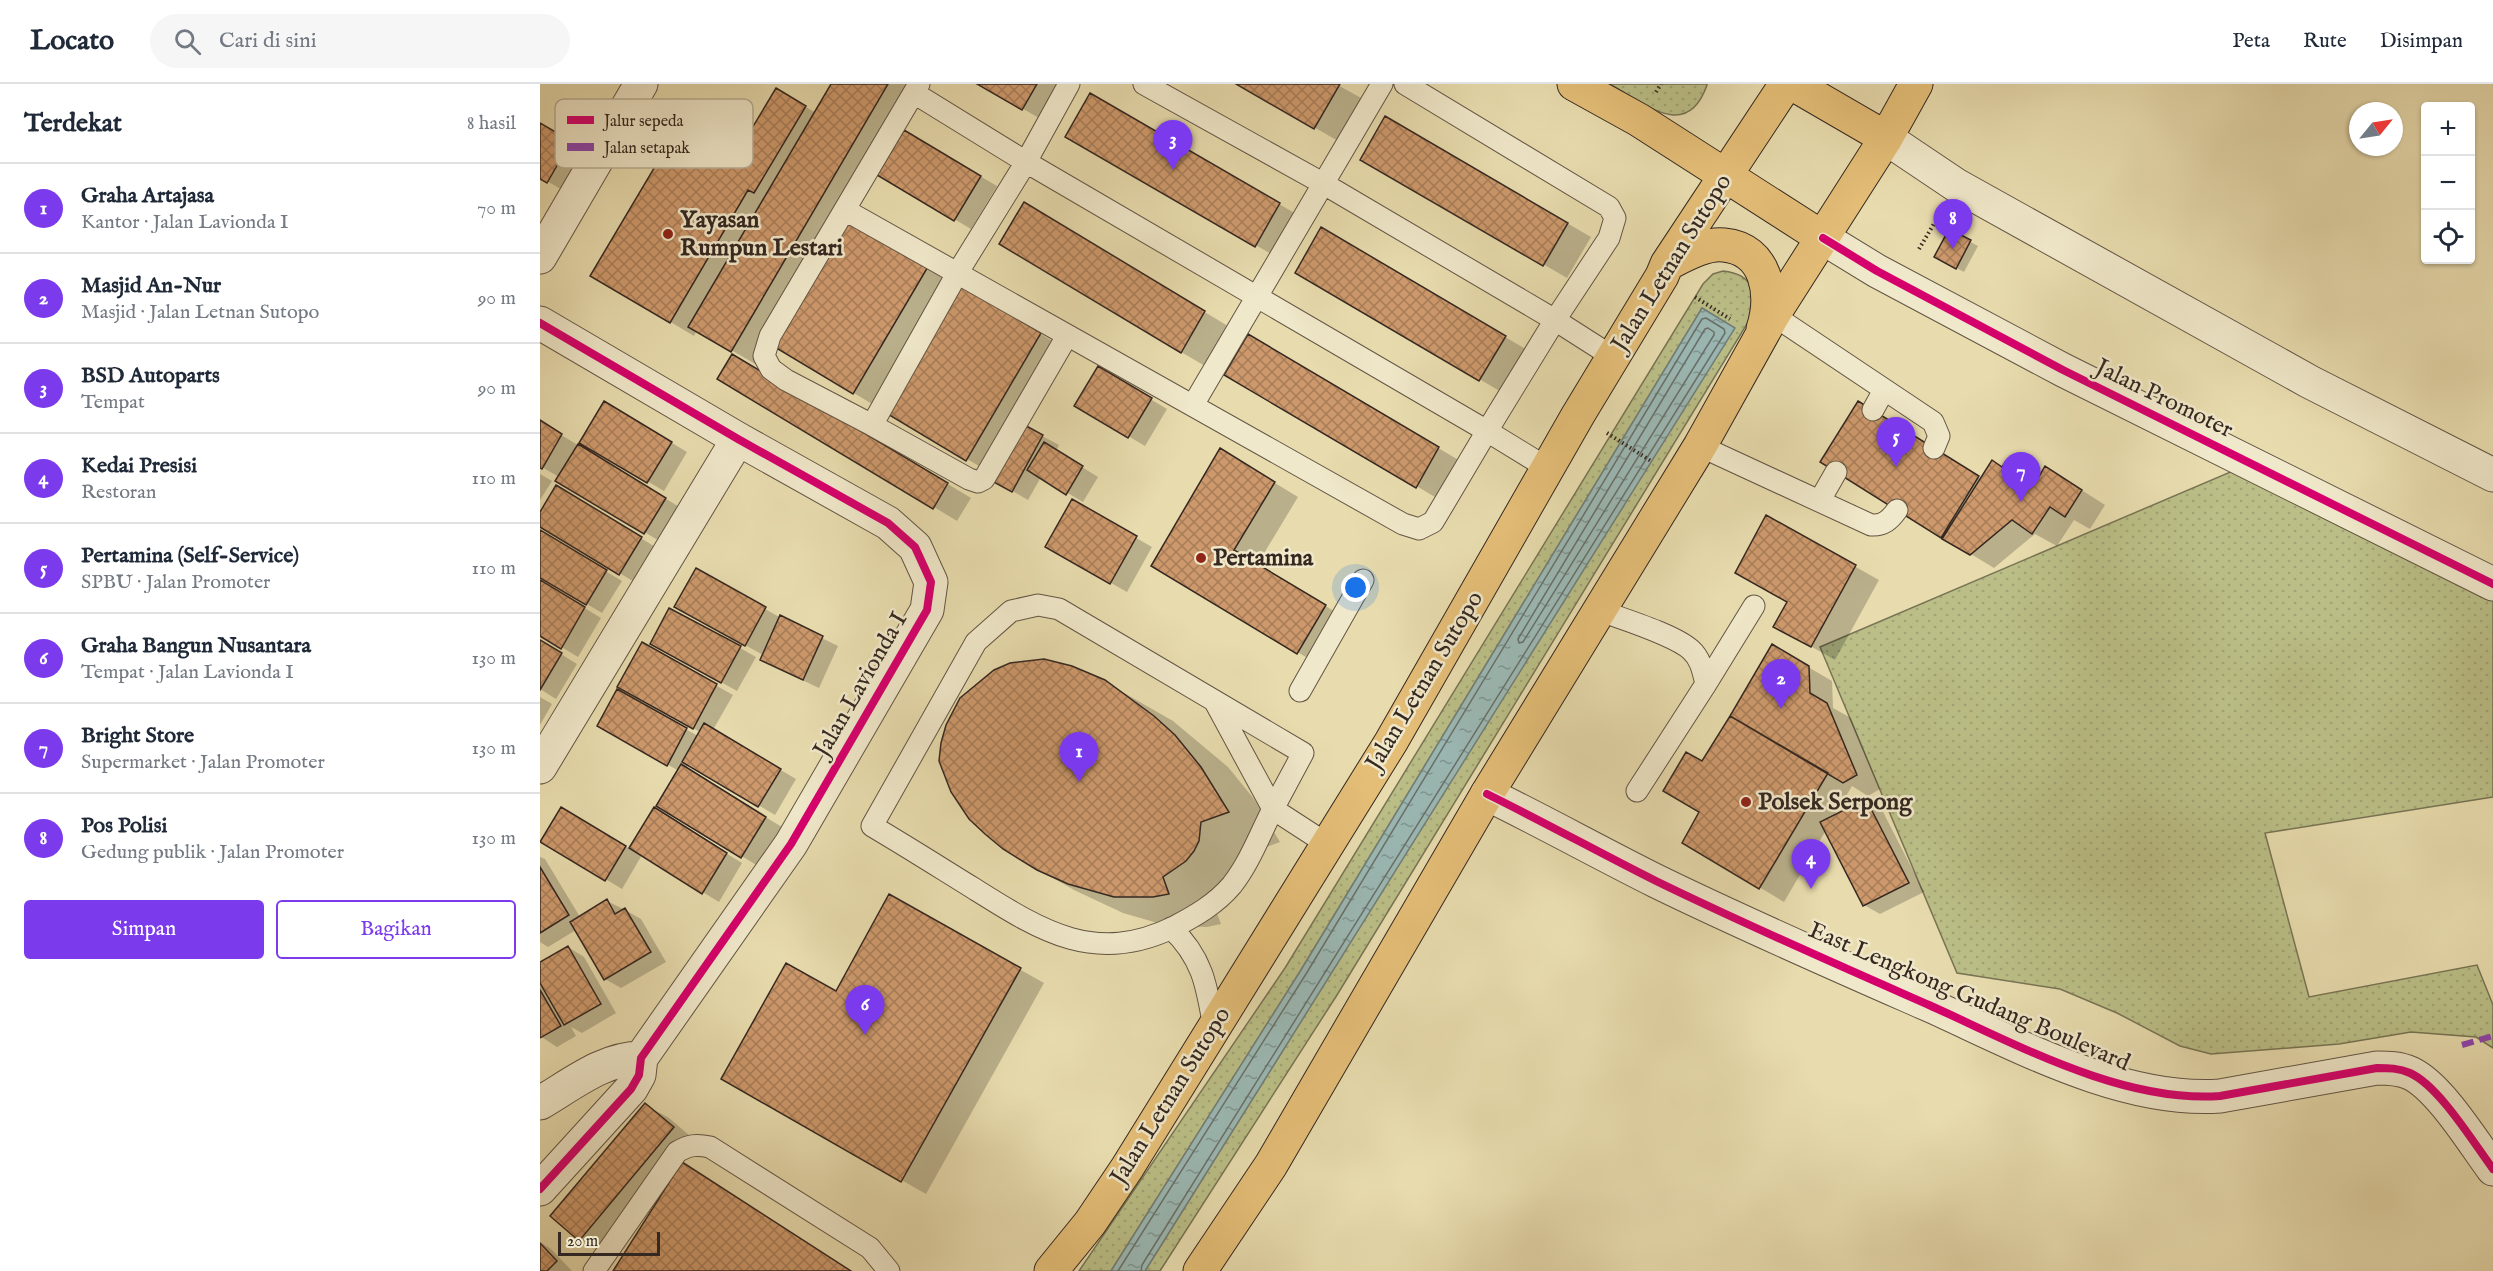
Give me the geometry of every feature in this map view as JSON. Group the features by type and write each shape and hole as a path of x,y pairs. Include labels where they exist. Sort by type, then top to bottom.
{"main road":[{"path":"1574,84 1639,120 1823,238"},
{"name":"Jalan Letnan Sutopo","path":"1051,1271 1090,1222 1121,1177 1214,1028 1391,742 1667,264 1786,84"},
{"path":"1793,84 1886,138"},
{"path":"1200,1271 1271,1165 1487,794 1700,446 1756,324 1823,238 1886,138 1916,84"},
{"path":"1667,264 1698,249 1723,244 1745,250 1763,269 1768,293 1765,322 1756,324"}],"street":[{"path":"632,99 641,84"},
{"path":"1886,138 1956,185 2227,336 2310,382 2493,475"},
{"path":"540,257 592,168"},
{"name":"Jalan Promoter","path":"1823,238 1877,271 2063,370 2493,584"},
{"name":"Jalan Lavionda I","path":"540,323 738,439 888,523 915,547 931,582 927,610 791,844 641,1058 639,1075 632,1089 540,1189"},
{"path":"540,767 738,439"},
{"name":"East Lengkong Gudang Boulevard","path":"1487,794 1656,881 1823,958 1995,1035 2124,1086 2196,1098 2220,1096 2377,1068 2389,1067 2409,1072 2425,1082 2438,1095 2493,1169"},
{"path":"540,1103 612,1062 626,1058 641,1058"}],"lane":[{"path":"872,425 958,272 1026,162 1069,84"},
{"path":"1144,84 1324,184 1555,320 1613,357"},
{"path":"1193,405 1382,84"},
{"path":"845,210 1403,524 1419,529 1433,522 1555,320 1609,238 1615,218 1609,207 1405,84"},
{"path":"1067,336 984,479 978,482 786,380 771,369 764,356 770,336 917,89 1026,162 1549,469"},
{"path":"1756,324 1884,390 1933,422 1939,436 1934,448"},
{"path":"1873,410 1884,390"},
{"path":"1700,446 1871,525 1879,526 1897,510"},
{"path":"1820,500 1836,472"},
{"path":"1300,691 1363,580"},
{"path":"1038,605 1059,609 1215,702 1303,753 1245,865 1231,885 1215,902 1201,912 1160,934 1127,944 1085,941 1060,936 1021,918 872,826 976,642 1011,611 1038,605"},
{"path":"1637,792 1755,606"},
{"path":"1601,611 1656,631 1691,650 1701,665 1706,684"},
{"path":"1215,702 1273,809 1327,843"},
{"path":"1171,928 1188,946 1202,969 1214,1028"},
{"path":"594,1271 677,1152 687,1146 698,1144 710,1147 870,1248 888,1271"}],"path":[{"path":"1919,249 1935,222"},
{"path":"1695,297 1756,324"},
{"path":"1614,438 1660,466"}],"green space":[{"path":"1610,84 1707,85 1699,102 1688,112 1677,115 1651,108"},
{"path":"1723,271 1742,276 1750,286 1752,301 1750,319 1337,995 1160,1271 1145,1271 1734,328 1702,308 1301,970 1111,1271 1079,1271 1285,968 1703,284 1713,274"},
{"path":"2235,470 2493,581 2493,797 2265,833 2309,997 2477,965 2493,1005 2493,1048 2476,1037 2411,1032 2339,1044 2211,1054 2180,1046 2117,1013 2060,989 1957,973 1820,647"}],"water":[{"path":"1702,308 1735,328 1145,1271 1111,1271 1301,970"}],"building":[{"path":"831,84 888,84 731,352 688,327"},
{"path":"977,84 1037,84 1022,110"},
{"path":"1236,84 1340,84 1314,129"},
{"name":"Yayasan Rumpun Lestari","path":"776,88 806,106 754,193 748,190 670,323 590,276 654,168 753,168 753,127"},
{"path":"1090,93 1280,203 1255,247 1065,137"},
{"path":"1385,116 1568,223 1543,266 1360,160"},
{"path":"540,123 555,132 556,168 547,183 540,179"},
{"path":"904,130 981,176 954,221 877,175"},
{"path":"1024,202 1205,311 1181,353 999,244"},
{"path":"850,217 929,265 853,394 773,346"},
{"path":"1321,227 1506,336 1479,381 1295,273"},
{"path":"1949,229 1971,240 1956,269 1934,257"},
{"path":"962,285 1041,333 966,461 886,413"},
{"path":"1248,334 1439,447 1416,488 1224,375"},
{"path":"732,354 948,483 933,509 717,379"},
{"path":"1098,366 1152,398 1128,438 1074,406"},
{"path":"604,401 672,442 647,483 579,443"},
{"path":"1858,401 1979,476 1941,538 1820,462"},
{"path":"540,420 562,434 542,469 540,468"},
{"path":"1021,423 1043,435 1012,492 990,480"},
{"path":"1044,442 1083,466 1066,495 1027,470"},
{"path":"578,444 666,498 644,534 555,481"},
{"name":"Pertamina","path":"1220,448 1275,482 1234,550 1326,605 1297,654 1151,566"},
{"path":"1992,460 2002,467 2006,461 2037,480 2045,466 2082,490 2065,517 2050,507 2032,534 2012,520 1970,555 1942,539"},
{"path":"556,485 642,537 619,575 540,527 540,512"},
{"path":"1072,499 1137,536 1110,584 1045,547"},
{"path":"1766,515 1856,565 1811,647 1773,627 1787,602 1735,573"},
{"path":"540,530 607,570 586,605 540,578"},
{"path":"696,568 766,607 745,646 674,607"},
{"path":"540,580 585,607 561,649 540,636"},
{"path":"669,608 741,646 721,683 650,644"},
{"path":"780,615 823,636 803,680 760,660"},
{"path":"540,640 562,653 540,690"},
{"path":"642,642 717,684 693,729 617,687"},
{"path":"1772,644 1809,666 1810,693 1827,703 1857,775 1843,783 1730,716"},
{"path":"1044,659 1072,666 1105,680 1154,716 1175,735 1201,767 1229,812 1201,822 1199,841 1194,851 1186,861 1163,877 1169,894 1153,897 1114,897 1068,884 1037,870 1003,849 985,834 969,819 951,792 939,761 946,725 960,698 994,670 1010,663"},
{"path":"617,689 687,728 667,766 597,726"},
{"name":"Polsek Serpong","path":"1730,716 1828,773 1759,889 1682,843 1699,812 1663,791 1686,752 1702,761"},
{"path":"704,723 781,769 758,807 682,762"},
{"path":"681,764 766,817 741,858 656,806"},
{"path":"1866,799 1909,883 1863,906 1820,822"},
{"path":"561,807 626,846 605,881 540,842"},
{"path":"654,807 727,853 702,894 629,848"},
{"path":"540,867 569,915 540,933"},
{"path":"889,894 1021,968 901,1182 721,1079 786,963 836,991"},
{"path":"607,899 615,914 625,908 651,952 604,980 570,922"},
{"path":"568,946 601,1004 564,1025 540,983 540,962"},
{"path":"540,990 561,1026 540,1038"},
{"path":"645,1103 674,1127 579,1241 550,1216"},
{"path":"682,1162 851,1271 613,1271"},
{"path":"540,1243 557,1261 547,1271 540,1271"}],"marked path":[{"path":"2462,1045 2493,1036"}],"cycle path":[{"path":"1823,238 1877,271 2063,370 2493,584"},
{"path":"540,323 738,439 888,523 915,547 931,582 927,610 791,844 641,1058 639,1075 631,1089 540,1189"},
{"path":"1487,794 1656,881 1792,945 2033,1053 2108,1081 2183,1096 2220,1096 2377,1068 2406,1071 2421,1080 2444,1102 2493,1169"}],"place":[{"name":"BSD Autoparts","path":"1173,170"},
{"name":"Yayasan Rumpun Lestari","path":"668,234"},
{"name":"Pos Polisi","path":"1953,249"},
{"name":"Pertamina (Self-Service)","path":"1896,467"},
{"name":"Bright Store","path":"2021,502"},
{"name":"Pertamina","path":"1201,558"},
{"name":"Masjid An-Nur","path":"1781,709"},
{"name":"Graha Artajasa","path":"1079,782"},
{"name":"Polsek Serpong","path":"1746,802"},
{"name":"Kedai Presisi","path":"1811,889"},
{"name":"Graha Bangun Nusantara","path":"865,1035"}]}
